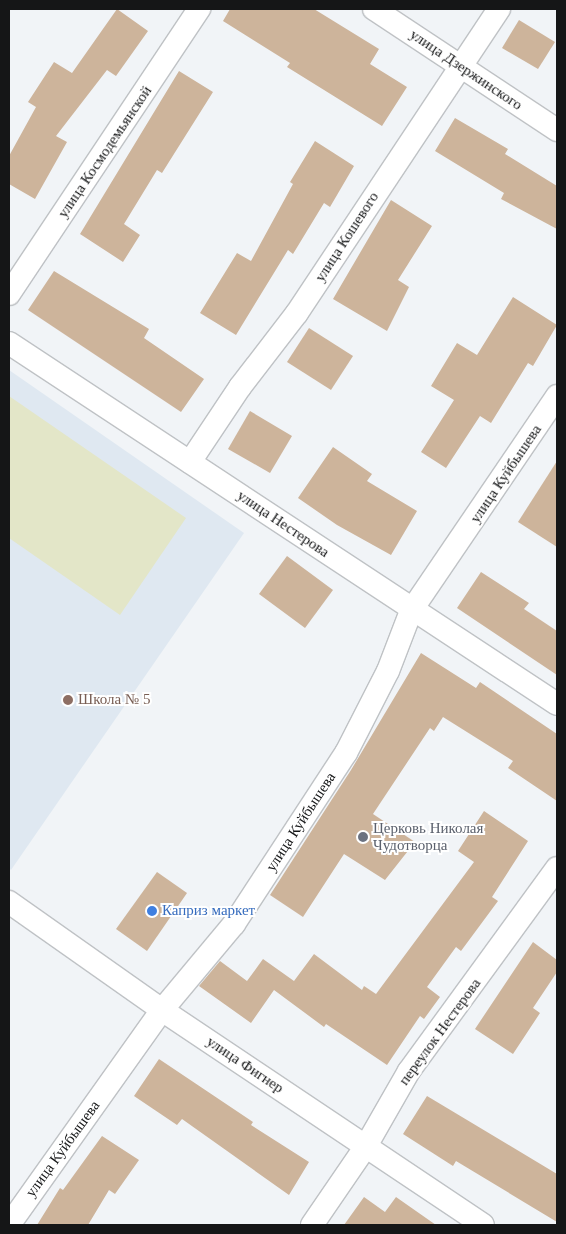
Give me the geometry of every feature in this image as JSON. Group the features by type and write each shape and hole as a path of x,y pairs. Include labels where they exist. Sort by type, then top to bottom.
{"street":[{"name":"улица Космодемьянской","path":"9,294 199,9"},
{"name":"улица Дзержинского","path":"374,9 557,130"},
{"name":"улица Кошевого","path":"190,462 240,387 297,313 459,66 499,9"},
{"name":"улица Нестерова","path":"9,343 411,611 557,704"},
{"name":"улица Куйбышева","path":"9,1225 162,1010 234,924 346,753 388,671 411,611 557,396"},
{"name":"переулок Нестерова","path":"312,1225 366,1146 408,1071 557,868"},
{"name":"улица Фигнер","path":"9,902 162,1010 483,1225"}],"shaded area":[{"name":"Школа № 5","path":"9,370 244,533 11,870 9,868"}],"green space":[{"path":"9,396 186,518 120,615 9,538"}],"building":[{"path":"117,9 148,31 116,76 107,70 56,136 67,142 35,199 9,184 9,156 36,107 28,102 54,62 72,73"},
{"path":"230,9 314,9 379,49 370,64 407,87 382,126 287,67 290,63 223,21"},
{"path":"519,20 555,42 538,69 502,48"},
{"path":"179,71 213,92 162,173 157,170 124,224 140,235 123,262 80,234"},
{"path":"455,118 508,149 505,154 557,186 557,229 501,199 504,193 435,151"},
{"path":"315,141 354,166 330,207 324,203 293,254 288,250 236,335 200,313 237,253 251,261 293,184 290,182"},
{"path":"391,200 432,226 398,280 409,287 387,331 333,299"},
{"path":"54,271 149,329 144,338 204,379 181,412 28,310"},
{"path":"513,297 557,325 533,366 528,363 491,423 480,416 446,468 421,452 454,400 431,386 457,343 477,355"},
{"path":"309,328 353,356 331,390 287,362"},
{"path":"250,411 292,436 270,473 228,449"},
{"path":"333,447 372,474 367,481 417,511 391,555 337,525 298,498"},
{"path":"557,461 557,547 518,522"},
{"path":"287,556 333,590 305,628 259,594"},
{"path":"481,572 529,603 524,609 557,631 557,675 457,608"},
{"path":"421,653 476,688 480,682 557,734 557,801 508,768 513,761 443,717 434,731 430,728 373,814 415,842 385,880 344,854 303,917 270,895 351,770"},
{"path":"484,811 528,841 492,897 498,901 461,951 456,947 427,987 440,997 424,1019 420,1016 387,1065 326,1024 324,1027 274,990 251,1023 199,986 220,961 247,981 263,959 294,981 314,954 362,990 364,986 376,994 474,862 458,851"},
{"name":"Каприз маркет","path":"157,872 187,893 147,951 116,929"},
{"path":"533,942 557,960 557,972 533,1008 540,1013 513,1054 475,1029"},
{"path":"159,1059 253,1122 251,1125 309,1162 289,1195 182,1119 177,1125 134,1096"},
{"path":"427,1096 557,1174 557,1222 456,1161 453,1166 403,1134"},
{"path":"102,1136 139,1160 115,1194 109,1190 88,1225 37,1225 60,1188 63,1190"},
{"path":"364,1197 385,1212 396,1197 436,1225 344,1225"}],"place":[{"name":"Школа № 5","path":"68,700"},
{"name":"Церковь Николая Чудотворца","path":"363,837"},
{"name":"Каприз маркет","path":"152,911"}]}
